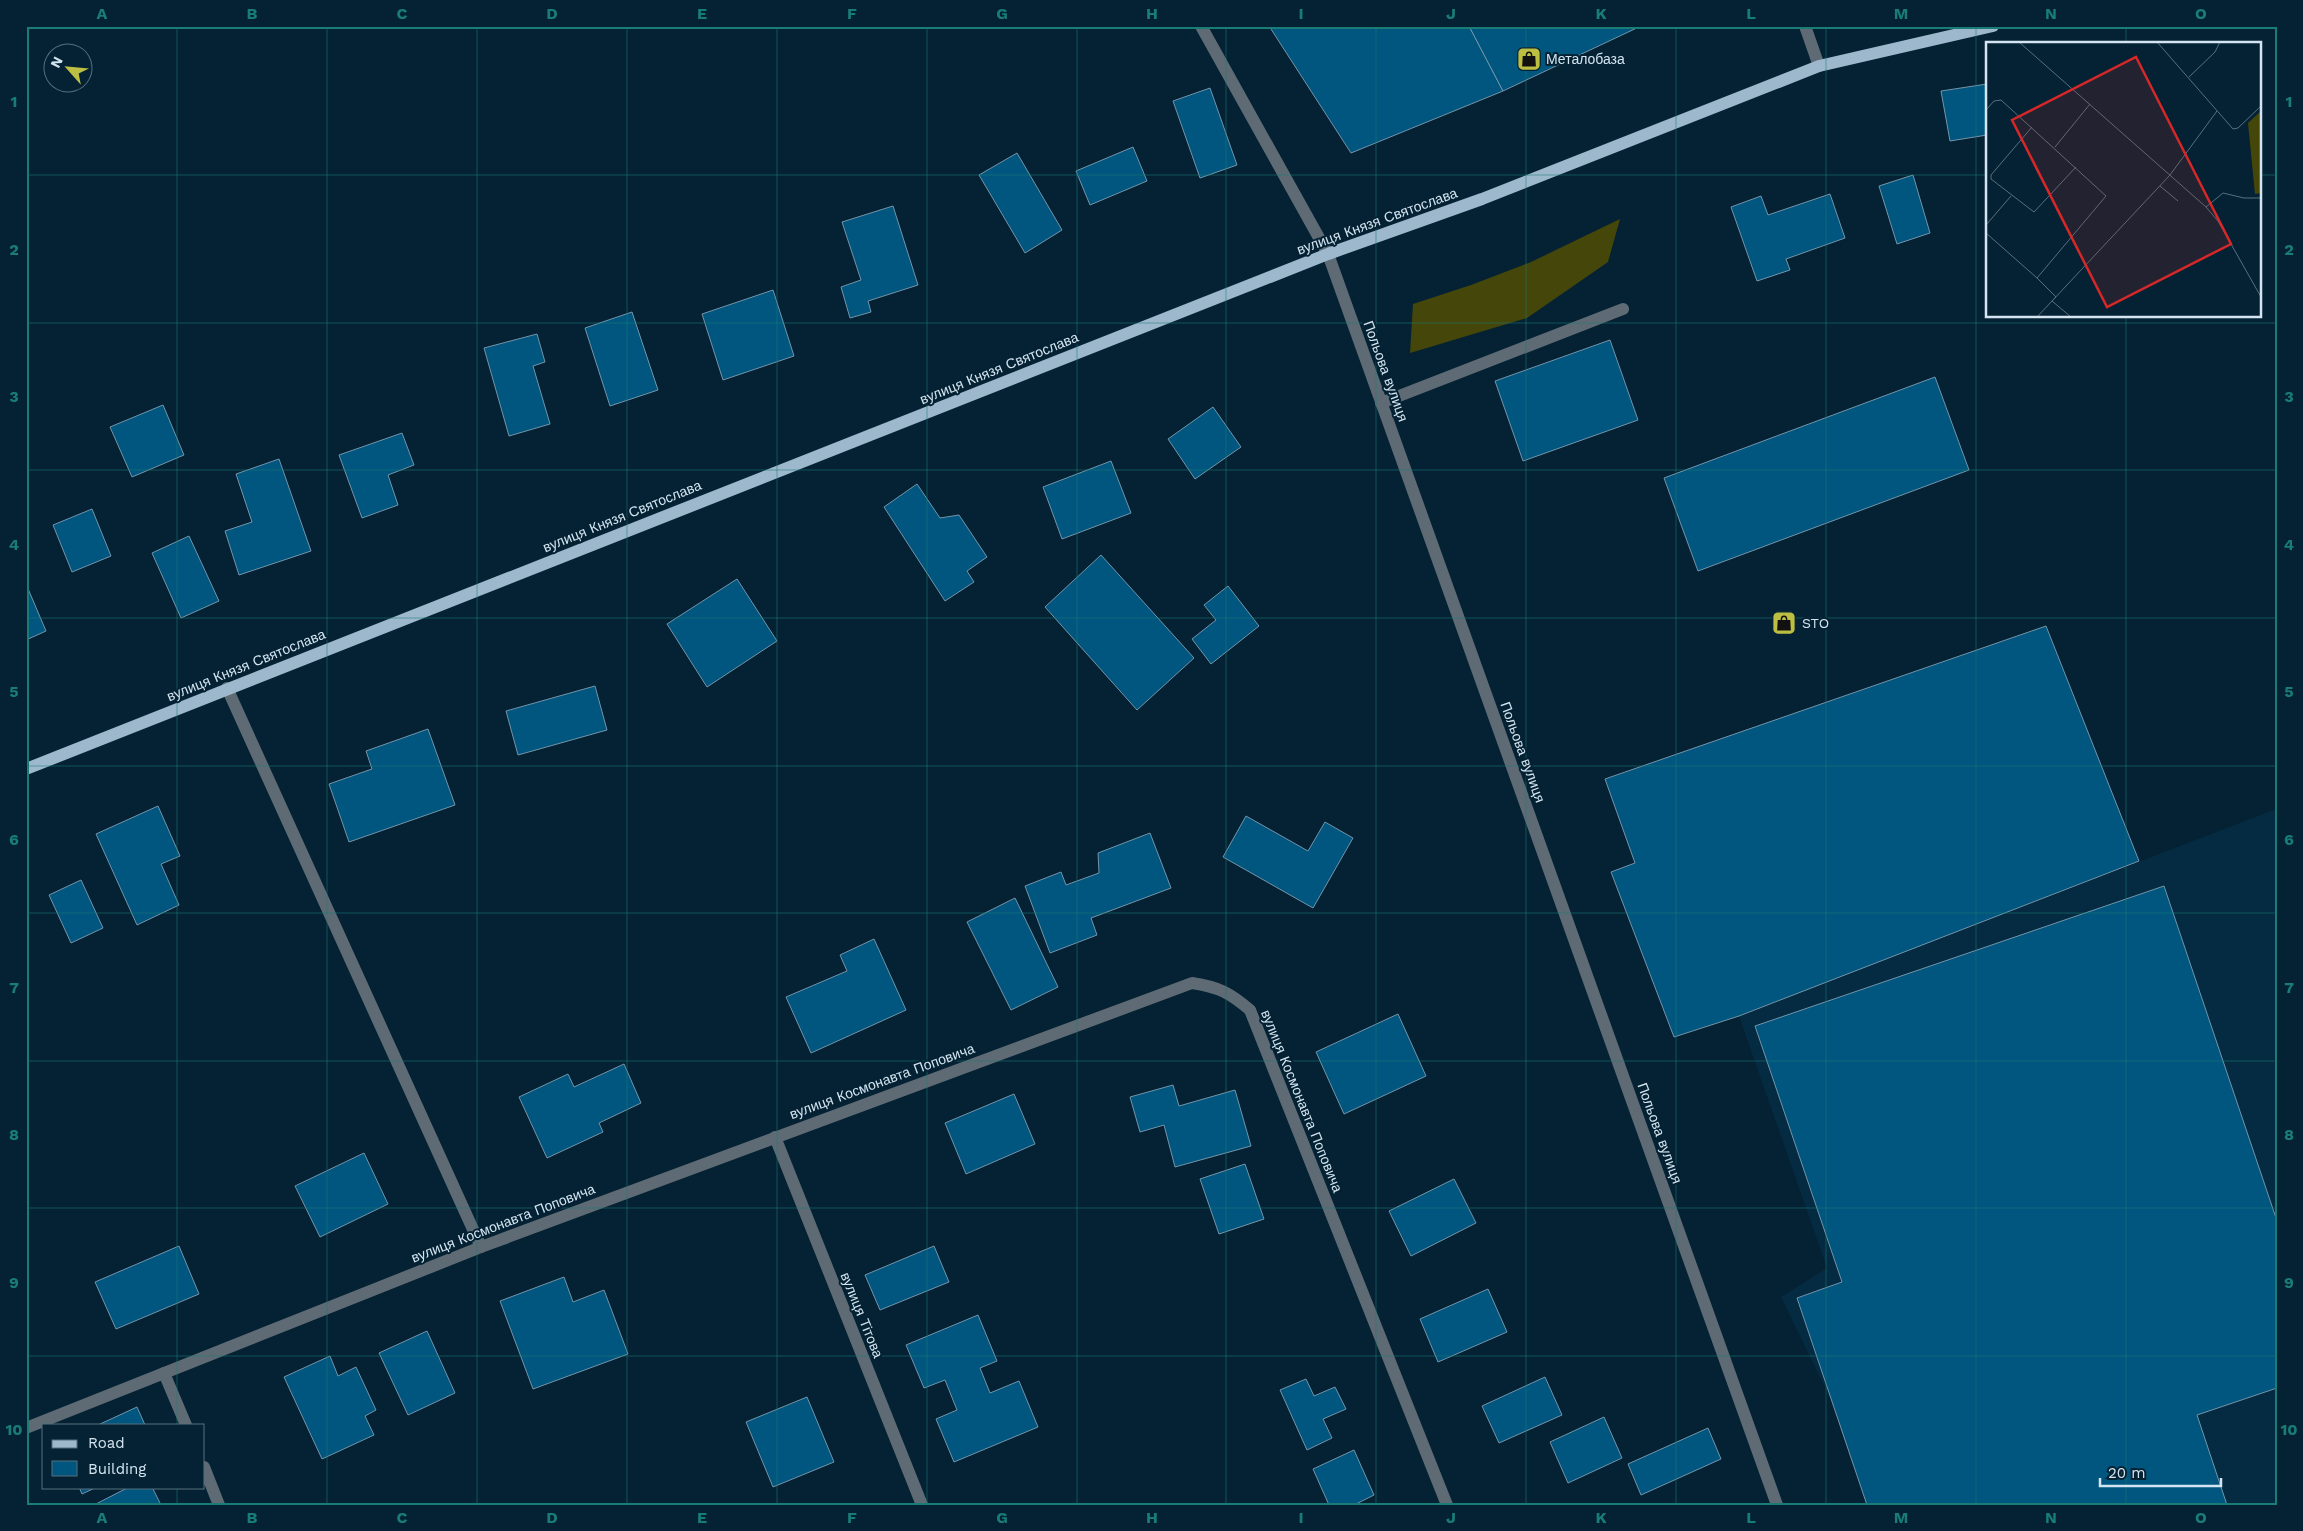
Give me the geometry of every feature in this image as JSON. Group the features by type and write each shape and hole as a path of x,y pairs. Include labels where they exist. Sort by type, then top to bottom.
{"main road":[{"name":"вулиця Князя Святослава","path":"26,769 1328,254 1482,200 1819,66 1993,26"}],"street":[{"name":"Польова вулиця","path":"1201,26 1328,254 1777,1505"},
{"path":"1805,26 1819,66"},
{"path":"1382,403 1623,309"},
{"path":"227,688 481,1247"},
{"name":"вулиця Космонавта Поповича","path":"26,1428 481,1247 1192,983 1215,986 1233,995 1250,1010 1446,1505"},
{"name":"вулиця Тітова","path":"775,1137 922,1505"},
{"path":"164,1373 186,1424"},
{"path":"205,1469 220,1505"}],"shaded area":[{"path":"1620,219 1608,262 1527,318 1410,353 1413,304 1471,285 1531,262"},
{"path":"2276,809 2277,1505 1882,1505 1781,1297 1827,1268 1739,1016"}],"building":[{"path":"1269,26 1469,26 1503,91 1351,153"},
{"name":"Металобаза","path":"1469,26 1641,26 1503,91"},
{"path":"1986,84 1986,135 1950,141 1941,91"},
{"path":"1210,88 1237,165 1200,178 1173,101"},
{"path":"1133,147 1147,181 1090,205 1076,171"},
{"path":"1017,153 1062,230 1025,253 979,175"},
{"path":"1913,175 1930,233 1897,244 1879,186"},
{"path":"1830,194 1845,238 1786,259 1790,270 1757,281 1731,207 1761,196 1768,215"},
{"path":"893,206 918,285 868,301 871,312 850,318 841,287 861,280 842,222"},
{"path":"773,290 794,356 723,380 702,314"},
{"path":"632,312 658,390 610,406 585,328"},
{"path":"537,334 545,362 533,366 550,424 509,436 484,348"},
{"path":"1610,340 1638,420 1523,461 1495,381"},
{"path":"1935,377 1969,470 1698,571 1664,478"},
{"path":"163,405 184,455 132,477 110,427"},
{"path":"1213,407 1241,447 1195,479 1168,439"},
{"path":"402,433 414,465 388,475 398,505 362,518 339,455"},
{"path":"279,459 311,551 239,575 225,531 252,522 236,474"},
{"path":"1111,461 1131,513 1062,539 1043,487"},
{"path":"917,484 940,518 959,515 987,557 967,571 974,582 945,601 884,507"},
{"path":"92,509 111,556 72,572 53,525"},
{"path":"189,536 219,601 181,618 152,553"},
{"path":"1101,555 1194,658 1137,710 1045,607"},
{"path":"737,579 777,641 707,687 667,624"},
{"path":"26,584 46,631 26,640"},
{"path":"1228,586 1259,626 1211,664 1192,639 1216,620 1204,605"},
{"path":"2046,626 2139,861 1739,1016 1674,1037 1611,872 1635,863 1605,779"},
{"path":"595,686 607,730 518,755 506,711"},
{"path":"428,729 455,805 349,842 329,784 372,769 366,751"},
{"path":"158,806 180,856 161,864 179,905 137,925 96,834"},
{"path":"1246,816 1308,851 1325,822 1353,838 1313,908 1223,857"},
{"path":"1150,833 1171,888 1091,918 1097,935 1050,953 1025,886 1061,872 1066,885 1099,873 1098,853"},
{"path":"81,880 103,928 71,943 49,895"},
{"path":"2164,886 2277,1221 2277,1388 2197,1415 2227,1505 1867,1505 1797,1298 1842,1282 1755,1026"},
{"path":"1015,898 1058,987 1011,1010 967,922"},
{"path":"874,939 906,1010 811,1053 786,997 847,971 840,955"},
{"path":"1398,1014 1426,1076 1344,1114 1316,1052"},
{"path":"624,1064 641,1103 599,1123 603,1132 547,1158 519,1097 568,1074 574,1087"},
{"path":"1173,1085 1179,1106 1235,1090 1251,1146 1175,1167 1164,1125 1140,1132 1130,1097"},
{"path":"1014,1094 1035,1144 966,1174 945,1123"},
{"path":"364,1153 388,1204 320,1237 295,1186"},
{"path":"1245,1164 1264,1219 1219,1234 1200,1179"},
{"path":"1454,1179 1476,1223 1411,1256 1389,1211"},
{"path":"179,1246 199,1294 116,1329 95,1282"},
{"path":"934,1246 949,1282 880,1310 865,1275"},
{"path":"564,1277 573,1302 604,1290 628,1354 533,1389 500,1301"},
{"path":"1488,1289 1507,1332 1438,1362 1420,1319"},
{"path":"978,1315 997,1361 980,1368 990,1393 1019,1381 1038,1427 954,1462 936,1419 957,1410 945,1380 924,1388 906,1345"},
{"path":"427,1331 455,1393 408,1415 379,1353"},
{"path":"330,1356 338,1376 356,1367 376,1410 365,1416 374,1435 322,1459 284,1377"},
{"path":"1545,1377 1562,1415 1499,1443 1482,1406"},
{"path":"1306,1379 1314,1396 1335,1387 1346,1409 1323,1419 1332,1438 1307,1450 1280,1390"},
{"path":"807,1397 834,1462 773,1487 746,1422"},
{"path":"137,1407 145,1424 100,1424"},
{"path":"1604,1417 1622,1458 1568,1483 1550,1442"},
{"path":"1708,1428 1721,1459 1641,1495 1628,1464"},
{"path":"1354,1450 1374,1495 1354,1505 1329,1505 1313,1469"},
{"path":"79,1488 95,1488 82,1494"},
{"path":"127,1488 152,1488 161,1505 94,1505"}],"place":[{"name":"Металобаза","path":"1529,59"},
{"name":"STO","path":"1784,623"}]}
